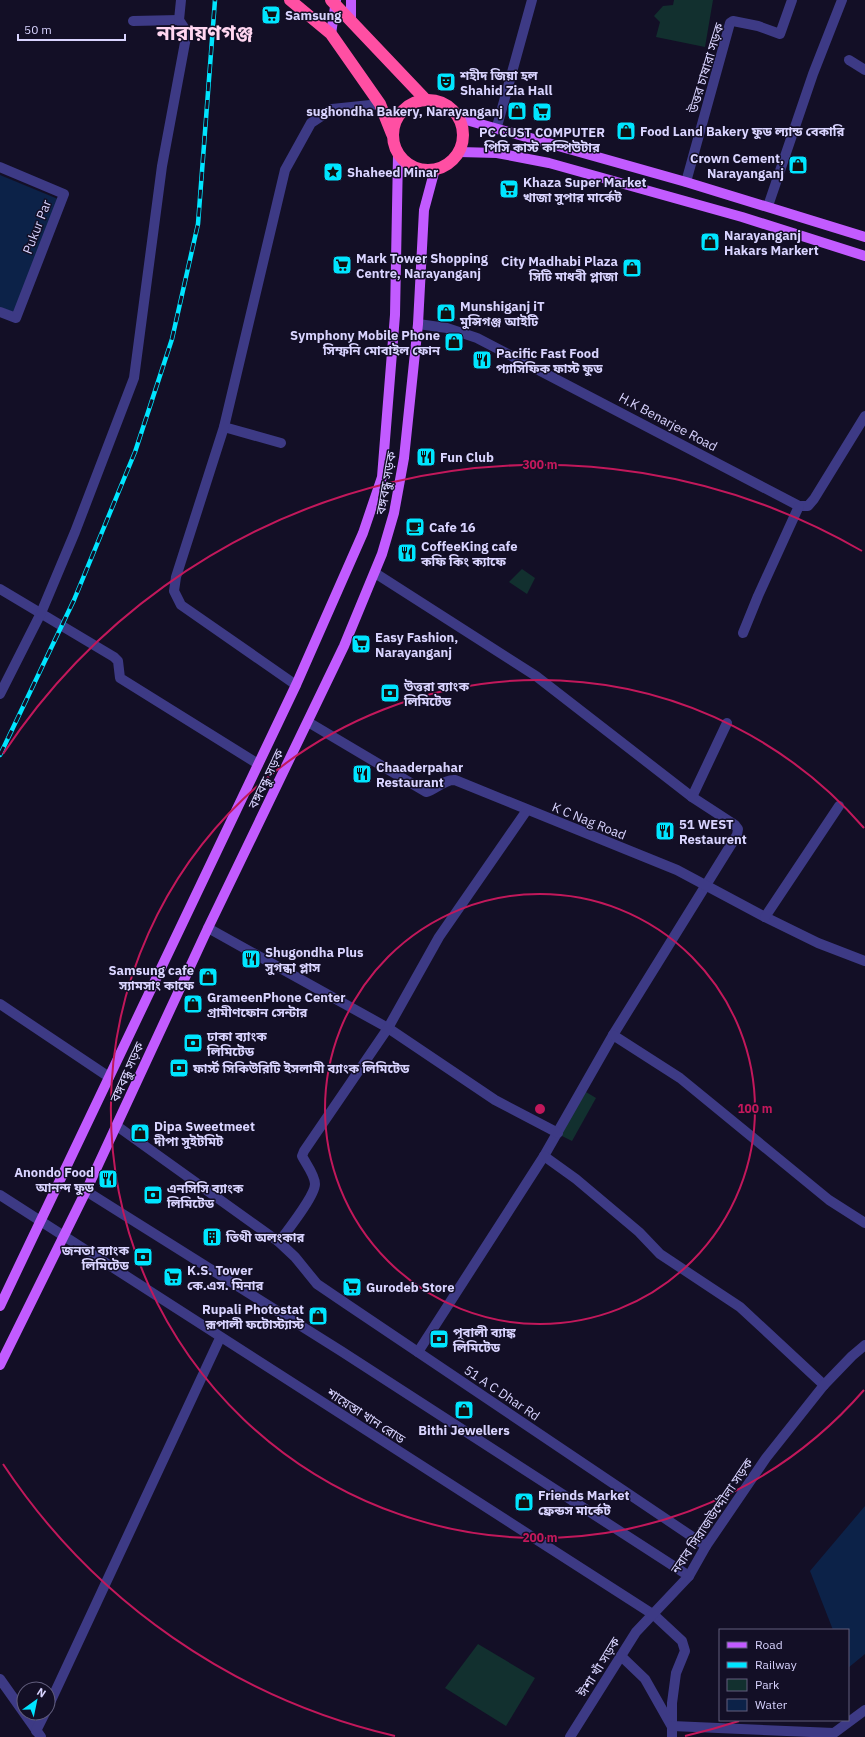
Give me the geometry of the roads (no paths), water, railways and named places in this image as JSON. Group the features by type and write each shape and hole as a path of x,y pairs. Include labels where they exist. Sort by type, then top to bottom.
{"highway":[{"path":"290,0 331,34 380,104 392,135 394,145 398,154 404,161 414,168 427,170 435,169 449,163 459,152 463,141 463,130 459,118 453,110 445,104 435,100 425,99 414,102 405,107 393,124 392,135"},
{"path":"334,1 350,22 425,99"}],"main road":[{"path":"350,22 351,0"},
{"path":"331,34 334,1"},
{"path":"459,118 496,130 768,206 865,237"},
{"path":"459,152 496,153 549,162 742,217 865,256"},
{"name":"বঙ্গবন্ধু সড়ক","path":"0,1306 296,685 363,533 382,477 395,315 398,154"},
{"name":"বঙ্গবন্ধু সড়ক","path":"0,1365 64,1238 208,928 344,646 375,573 388,537 401,483 418,324 424,210 435,169"}],"street":[{"path":"0,694 41,613 75,532 134,378 162,166 187,32 179,20 181,0"},
{"path":"496,130 532,0"},
{"name":"উত্তর চাষারা সড়ক","path":"686,182 730,23 734,21 758,26 780,34 792,0"},
{"path":"768,206 813,74 842,0"},
{"path":"133,21 179,20"},
{"path":"849,60 865,70"},
{"path":"296,685 181,605 174,591 176,577 224,427 285,170 311,123 332,108 380,104"},
{"name":"Pukur Par","path":"0,167 64,194 16,318 0,312"},
{"name":"H.K Benarjee Road","path":"418,324 447,328 477,338 799,506"},
{"path":"743,633 758,596 799,506 808,506 814,499 862,428 865,416"},
{"path":"224,427 281,443"},
{"path":"375,573 536,676 692,797 735,825 738,829 737,835 613,1035 544,1156 418,1352"},
{"path":"0,589 114,657 118,661 120,678 258,764"},
{"name":"K C Nag Road","path":"308,722 426,792 433,790 437,786 451,780 455,780 677,870 765,917 818,943 865,961"},
{"path":"692,797 726,722"},
{"path":"765,917 839,806"},
{"path":"279,1242 308,1201 315,1185 314,1178 302,1156 304,1151 388,1028 440,937 527,810"},
{"path":"208,928 388,1028 495,1100 558,1133"},
{"path":"0,1004 109,1076"},
{"path":"613,1035 680,1078 829,1200 865,1223"},
{"name":"51 A C Dhar Rd","path":"117,1126 279,1242 295,1257 318,1284 706,1546"},
{"path":"544,1156 576,1179 639,1232 660,1254 740,1307 824,1385"},
{"path":"86,1191 334,1347 689,1576"},
{"name":"শায়েস্তা খান রোড","path":"0,1195 64,1238 654,1615"},
{"path":"56,1690 220,1338"},
{"name":"নবাব সিরাজউদ্দৌলা সড়ক","path":"654,1615 689,1576 706,1546 766,1458 824,1385 852,1356 865,1345"},
{"path":"654,1615 682,1641 685,1651 676,1673 672,1703 671,1737"},
{"name":"ঈশা খাঁ সড়ক","path":"570,1737 636,1632 654,1615"},
{"path":"621,1656 645,1679 672,1726"},
{"path":"0,1679 39,1734"},
{"path":"672,1726 834,1733 865,1710"},
{"path":"39,1734 43,1721"}],"water":[{"path":"0,175 58,199 17,314 0,307"},
{"path":"865,1506 865,1654 849,1667 849,1629 833,1629 810,1571"}],"railway":[{"path":"0,755 74,600 135,452 172,339 198,224 215,0"}],"place":[{"name":"Samsung","path":"271,15"},
{"name":"শহীদ জিয়া হল Shahid Zia Hall","path":"446,82"},
{"name":"sughondha Bakery, Narayanganj","path":"517,111"},
{"name":"PC CUST COMPUTER পিসি কাস্ট কম্পিউটার","path":"542,112"},
{"name":"Food Land Bakery ফুড ল্যান্ড বেকারি","path":"626,131"},
{"name":"Crown Cement, Narayanganj","path":"798,165"},
{"name":"Shaheed Minar","path":"333,172"},
{"name":"Khaza Super Market খাজা সুপার মার্কেট","path":"509,189"},
{"name":"Narayanganj Hakars Markert","path":"710,242"},
{"name":"Mark Tower Shopping Centre, Narayanganj","path":"342,265"},
{"name":"City Madhabi Plaza সিটি মাধবী প্লাজা","path":"632,268"},
{"name":"Munshiganj iT মুন্সিগঞ্জ আইটি","path":"446,313"},
{"name":"Symphony Mobile Phone সিম্ফনি মোবাইল ফোন","path":"454,342"},
{"name":"Pacific Fast Food প্যাসিফিক ফাস্ট ফুড","path":"482,360"},
{"name":"Fun Club","path":"426,457"},
{"name":"Cafe 16","path":"415,527"},
{"name":"CoffeeKing cafe কফি কিং ক্যাফে","path":"407,553"},
{"name":"Easy Fashion, Narayanganj","path":"361,644"},
{"name":"উত্তরা ব্যাংক লিমিটেড","path":"390,693"},
{"name":"Chaaderpahar Restaurant","path":"362,774"},
{"name":"51 WEST Restaurent","path":"665,831"},
{"name":"Shugondha Plus সুগন্ধা প্লাস","path":"251,959"},
{"name":"Samsung cafe স্যামসাং কাফে","path":"208,977"},
{"name":"GrameenPhone Center গ্রামীণফোন সেন্টার","path":"193,1004"},
{"name":"ঢাকা ব্যাংক লিমিটেড","path":"193,1043"},
{"name":"ফার্স্ট সিকিউরিটি ইসলামী ব্যাংক লিমিটেড","path":"179,1068"},
{"name":"Dipa Sweetmeet দীপা সুইটমিট","path":"140,1133"},
{"name":"Anondo Food আনন্দ ফুড","path":"108,1179"},
{"name":"এনসিসি ব্যাংক লিমিটেড","path":"153,1195"},
{"name":"তিথী অলংকার","path":"212,1237"},
{"name":"জনতা ব্যাংক লিমিটেড","path":"143,1257"},
{"name":"K.S. Tower কে.এস. মিনার","path":"173,1277"},
{"name":"Gurodeb Store","path":"352,1287"},
{"name":"Rupali Photostat রূপালী ফটোস্ট্যাস্ট","path":"318,1316"},
{"name":"পূবালী ব্যাঙ্ক লিমিটেড","path":"439,1339"},
{"name":"Bithi Jewellers","path":"464,1410"},
{"name":"Friends Market ফ্রেন্ডস মার্কেট","path":"524,1502"}],"district":[{"name":"নারায়ণগঞ্জ","path":"205,32"}]}
